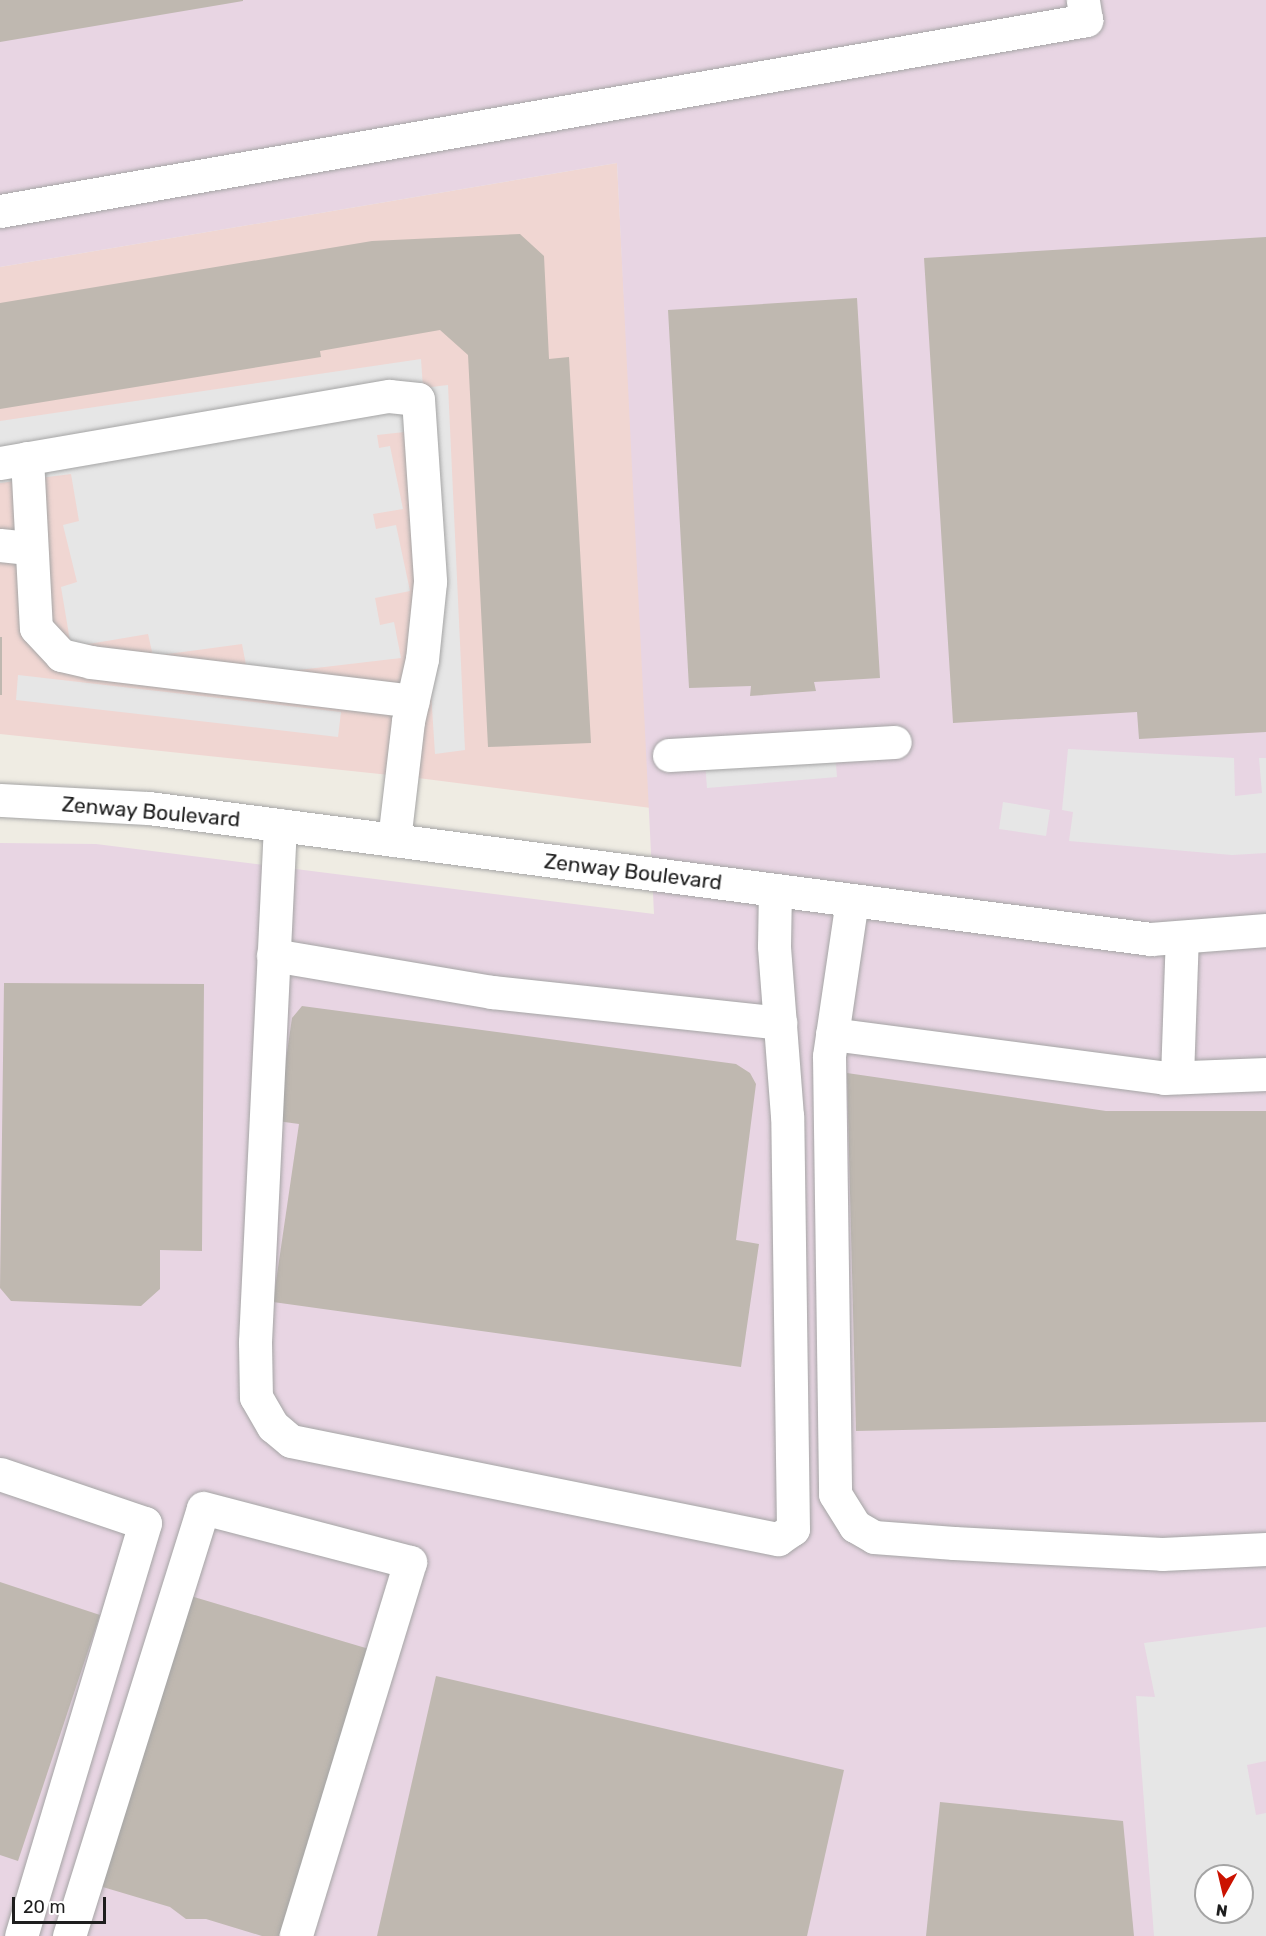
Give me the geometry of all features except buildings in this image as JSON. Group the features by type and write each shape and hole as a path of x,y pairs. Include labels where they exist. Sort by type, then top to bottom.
{"street":[{"path":"0,211 1086,20 1083,0"},
{"path":"394,840 413,701 423,659 430,582 418,399 389,396 14,461 15,547 36,628 61,655 91,662 413,701"},
{"path":"669,755 895,742"},
{"name":"Zenway Boulevard","path":"0,800 149,808 1151,939 1266,930"},
{"path":"280,825 255,1342 255,1397 273,1426 291,1441 778,1539 793,1529 787,1116 780,1023 775,890"},
{"path":"852,900 832,1034 835,1494 855,1526 874,1537 954,1543 1162,1554 1266,1549"},
{"path":"1177,1077 1182,937"},
{"path":"273,955 492,992 780,1023"},
{"path":"832,1034 1040,1064 1177,1077 1266,1074"},
{"path":"0,1474 145,1523 15,1922"},
{"path":"69,1936 203,1508 410,1562 296,1936"}],"shaded area":[{"path":"0,0 1266,0 1266,1936 0,1936 0,843 96,844 654,914 617,163 0,267"},
{"path":"617,163 651,808 418,778 0,734 0,267"},
{"path":"421,359 423,388 448,385 465,750 435,754 414,431 377,435 379,448 390,446 403,509 373,514 376,529 396,525 410,591 375,598 380,625 394,622 401,658 248,676 242,644 153,656 148,634 71,647 61,587 77,582 63,525 79,521 71,474 0,483 0,421"},
{"path":"18,675 341,712 338,737 16,700"},
{"path":"1068,749 1234,758 1235,796 1262,793 1259,758 1266,758 1266,853 1232,855 1069,841 1073,812 1062,810"},
{"path":"835,752 837,777 707,788 705,763"},
{"path":"1003,802 1050,810 1046,836 999,829"},
{"path":"1266,1627 1266,1761 1247,1765 1256,1815 1266,1813 1266,1936 1154,1936 1136,1696 1155,1697 1144,1643"}]}
